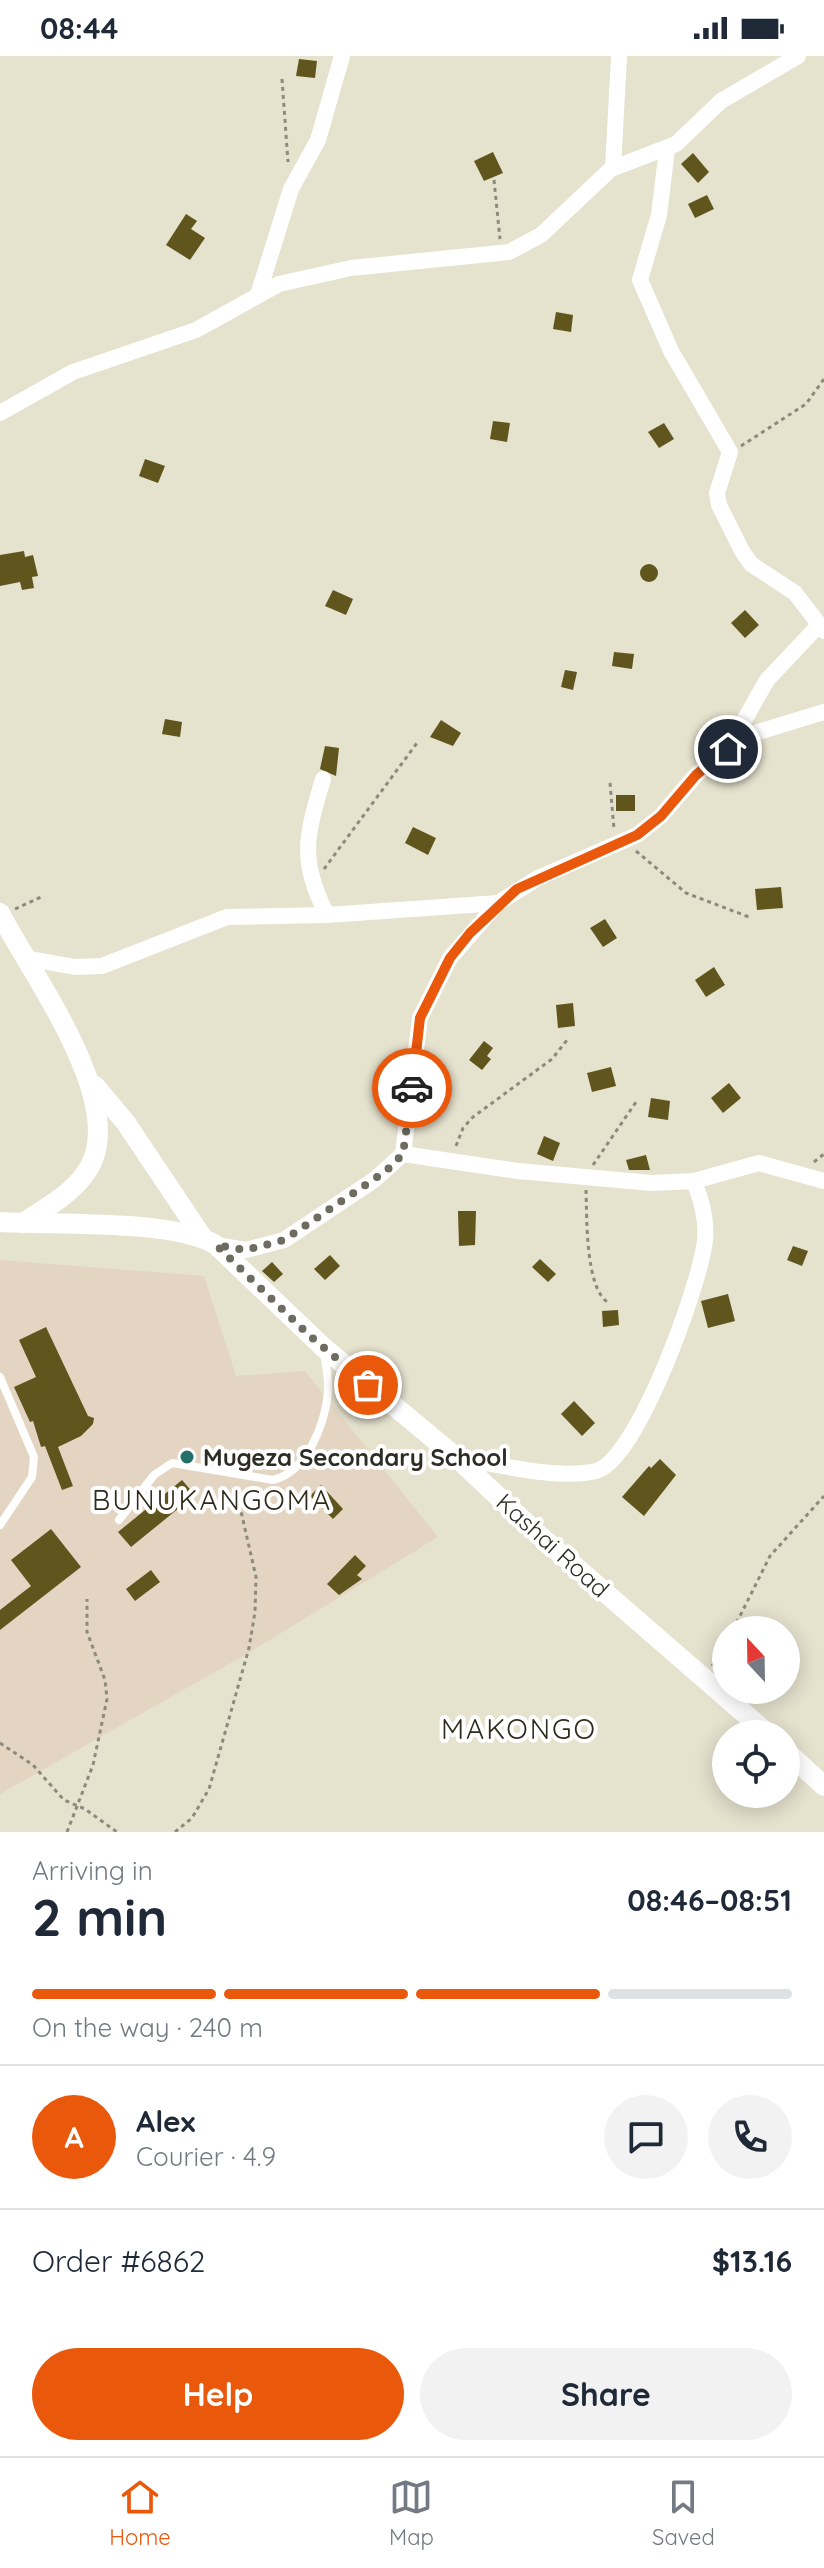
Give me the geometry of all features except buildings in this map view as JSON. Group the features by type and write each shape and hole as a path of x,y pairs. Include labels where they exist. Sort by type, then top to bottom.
{"street":[{"path":"258,295 291,189 318,140 342,56"},
{"path":"613,168 619,56"},
{"path":"0,413 73,372 196,330 279,284 351,268 502,255 541,235 613,168 667,149 687,137 721,101 798,56"},
{"path":"667,149 659,215 640,280 671,351 730,452 717,493 719,505 742,551 751,564 795,593 822,628 767,680 728,749"},
{"path":"0,1222 107,1225 209,1240 246,1250 284,1240 374,1180 403,1154 420,1018 450,958 498,903 538,878 618,845 661,816 696,775 728,749 755,733 824,712"},
{"path":"323,779 311,819 307,852 312,885 327,915"},
{"path":"25,958 75,967 102,966 227,917 327,915 498,903"},
{"path":"0,915 69,1037 87,1076 99,1115 96,1155 73,1189 23,1223"},
{"name":"Kashai Road","path":"87,1076 126,1123 209,1240 324,1348 457,1458 752,1720"},
{"path":"403,1154 518,1171 652,1183 694,1181 759,1163 824,1181"},
{"path":"457,1458 571,1472 596,1471 613,1463 624,1450 666,1363 699,1270 705,1239 704,1211 694,1181"},
{"path":"800,1764 824,1786"}],"lane":[{"path":"119,1520 154,1475 172,1463 273,1480 288,1477 304,1459 323,1416 328,1391 324,1348"},
{"path":"0,1377 34,1457 36,1469 0,1525"}],"path":[{"path":"282,79 291,189"},
{"path":"494,180 502,255"},
{"path":"730,452 806,404 824,379"},
{"path":"312,885 417,743"},
{"path":"610,783 618,845 686,893 749,917"},
{"path":"0,915 41,897"},
{"path":"450,1159 463,1128 473,1117 552,1059 567,1040"},
{"path":"609,1303 597,1292 588,1238 586,1176 636,1102"},
{"path":"175,1832 192,1818 209,1789 249,1648 255,1612 256,1577 232,1473"},
{"path":"740,1616 770,1556 824,1496"},
{"path":"67,1832 93,1765 107,1689 87,1632 87,1599"},
{"path":"702,1678 712,1664"},
{"path":"0,1743 19,1752 64,1800 117,1832"}],"shaded area":[{"name":"Mugeza Secondary School","path":"0,1260 204,1276 236,1376 305,1371 438,1537 250,1652 0,1794"}],"way so far":[{"path":"368,1385 310,1336 233,1258 216,1245 246,1250 284,1240 386,1171 403,1154 412,1088"}],"place":[{"name":"Mugeza Secondary School","path":"187,1457"}],"district":[{"name":"BUNUKANGOMA","path":"212,1499"},
{"name":"MAKONGO","path":"519,1728"}],"route":[{"path":"412,1088 420,1018 431,989 470,933 498,903 517,889 561,867 603,853 637,835 661,816 696,775 728,749"}]}
